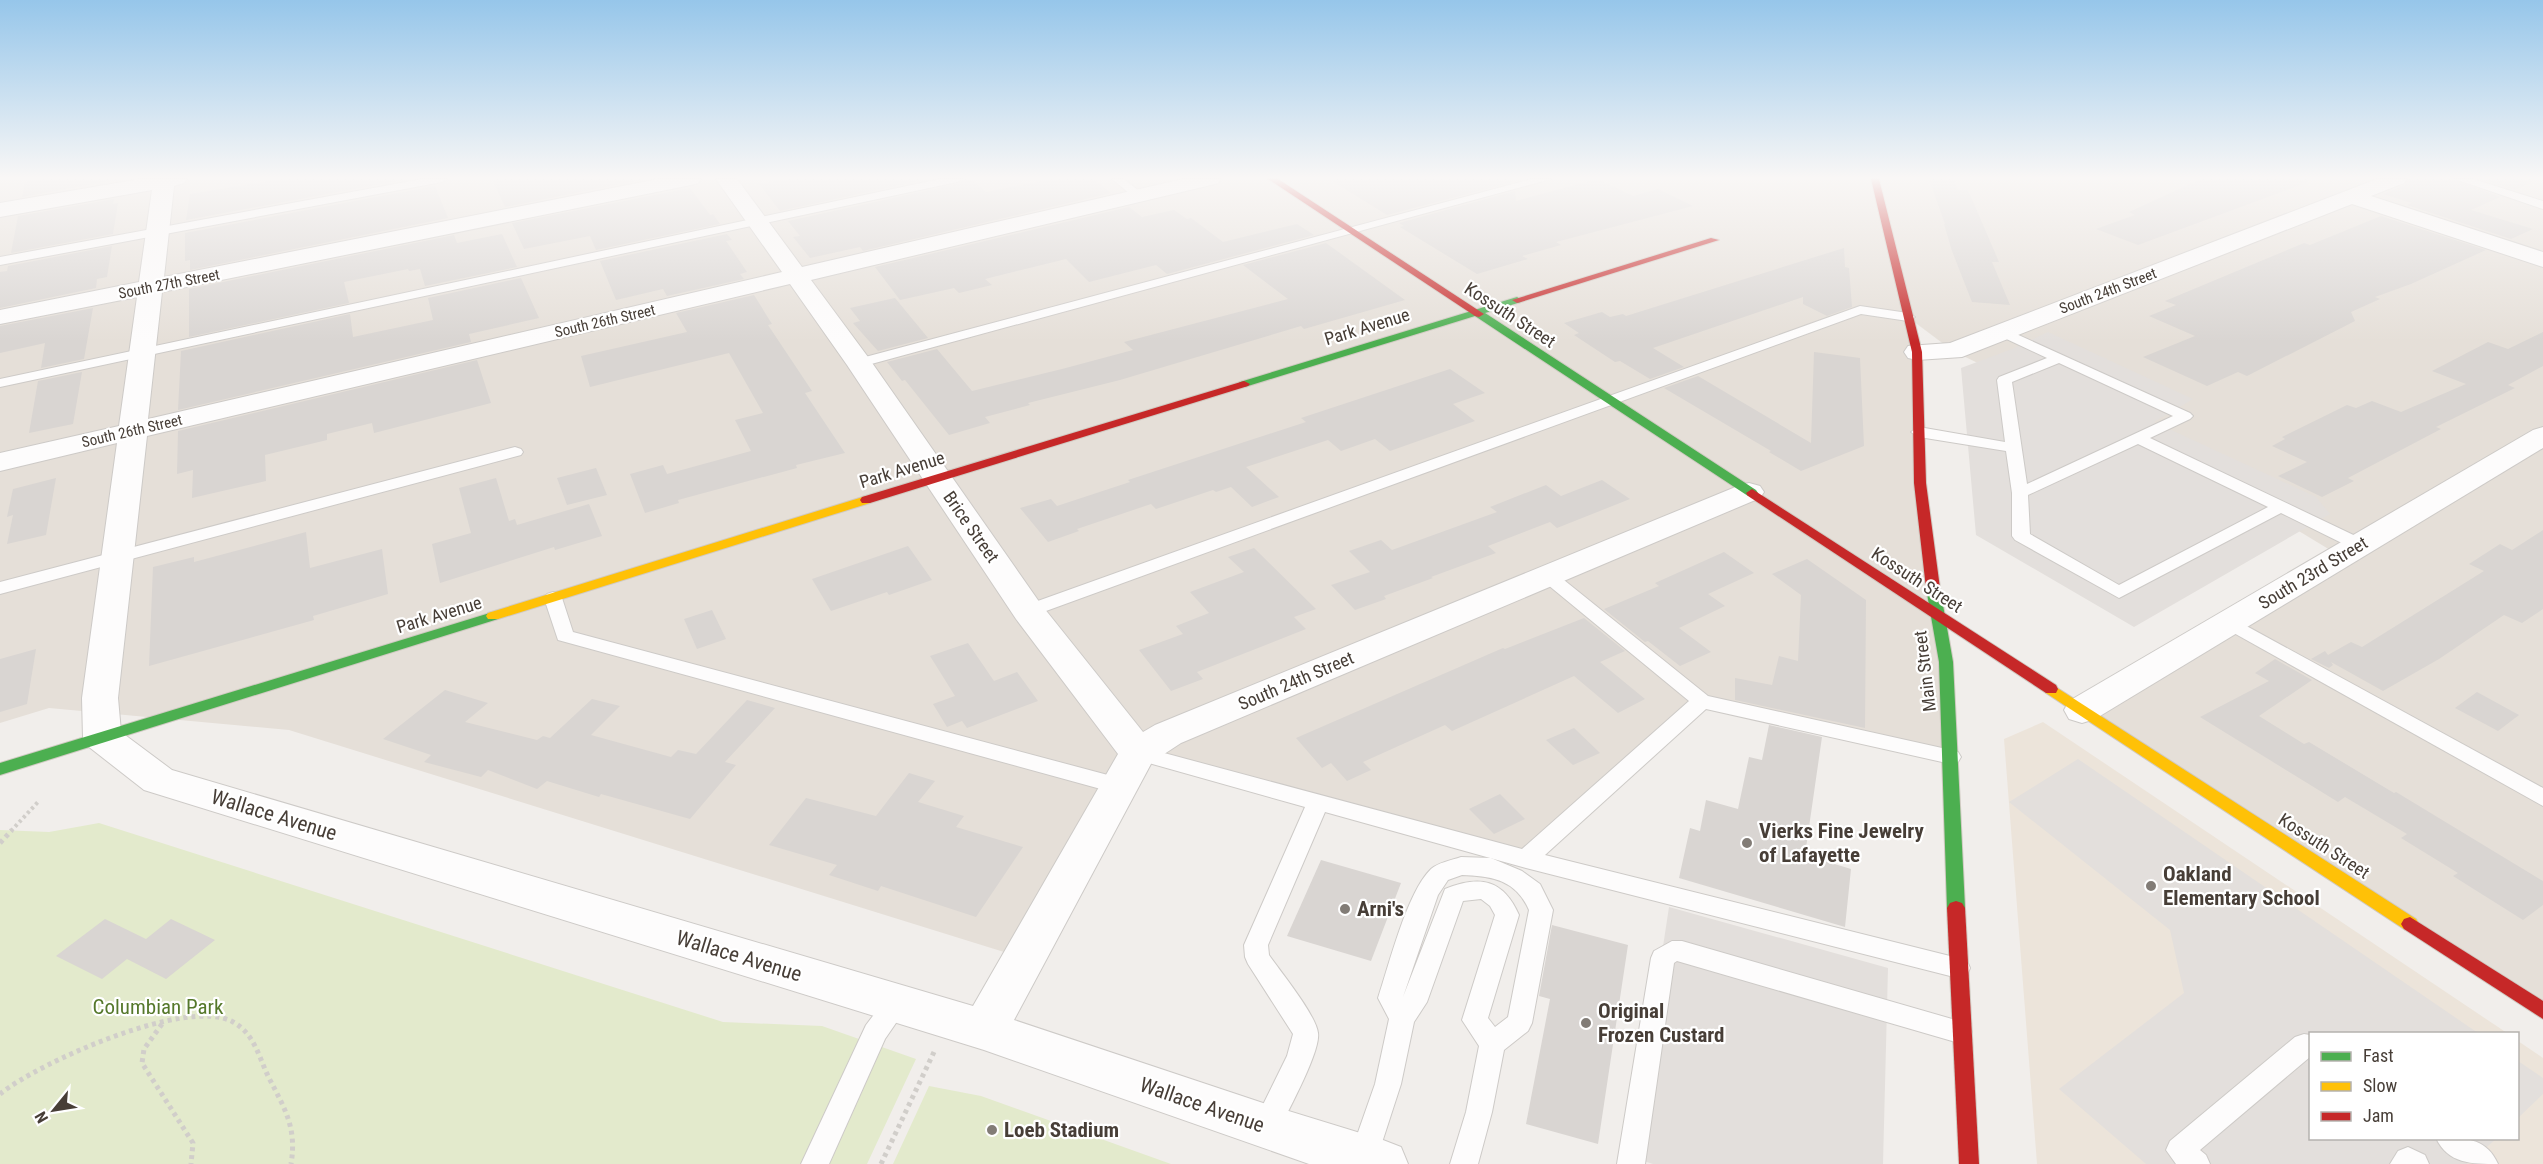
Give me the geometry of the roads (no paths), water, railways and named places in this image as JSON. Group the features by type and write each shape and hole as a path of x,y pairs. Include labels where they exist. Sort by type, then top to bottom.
{"street":[{"path":"0,769 102,738 100,698 120,555 157,233"},
{"name":"South 27th Street","path":"0,317 419,233"},
{"name":"Brice Street","path":"765,233 859,363 1028,611 1138,753"},
{"name":"South 26th Street","path":"0,462 978,233"},
{"name":"Kossuth Street","path":"1354,233 2543,1011"},
{"name":"Main Street","path":"1888,233 1917,352 1920,483 1936,613 1946,663 1961,1033 1969,1164"},
{"name":"South 24th Street","path":"1917,352 1953,351 2258,233"},
{"path":"2462,233 2543,260"},
{"name":"Park Avenue","path":"102,738 936,478 1714,240"},
{"name":"South 23rd Street","path":"2082,710 2543,436"},
{"name":"South 24th Street","path":"984,1030 1138,753 1168,734 1749,492"},
{"name":"Wallace Avenue","path":"102,738 158,780 984,1030 1266,1127 1373,1161"}],"lane":[{"path":"0,261 150,233"},
{"path":"0,383 704,233"},
{"path":"859,363 1341,233"},
{"path":"1028,611 1860,310 1908,318"},
{"path":"2003,332 2185,416 2020,493"},
{"path":"2060,358 2004,380 2020,493 2021,536 2119,592 2280,507"},
{"path":"1919,432 2014,448"},
{"path":"2138,438 2360,545"},
{"path":"0,588 515,452"},
{"path":"1548,576 1701,701 1951,757"},
{"path":"554,598 565,636 1119,786"},
{"path":"2230,623 2543,798"},
{"path":"1526,859 1701,701"},
{"path":"1138,753 1526,859 1960,968"},
{"path":"1266,1127 1300,1057 1306,1034 1301,1022 1257,957 1256,945 1318,802"},
{"path":"1401,1018 1389,998 1428,891 1440,874 1461,866 1491,867 1514,877 1532,890 1541,910 1518,1023 1492,1044 1479,1112 1464,1164"},
{"path":"1373,1161 1401,1018 1415,1002 1453,895 1477,888 1498,897 1507,915 1475,1020 1492,1044"},
{"path":"1631,1161 1663,958 1672,951 1682,951 1961,1033"},
{"path":"815,1164 857,1077 875,1033 897,1004"},
{"path":"2196,1164 2180,1150 2304,1045 2309,1046"},
{"path":"2452,1140 2484,1164"},
{"path":"2404,1164 2408,1160 2415,1164"}],"place":[{"name":"Vierks Fine Jewelry of Lafayette","path":"1747,843"},
{"name":"Oakland Elementary School","path":"2151,886"},
{"name":"Arni's","path":"1345,909"},
{"name":"Original Frozen Custard","path":"1586,1023"},
{"name":"Loeb Stadium","path":"992,1130"}],"park label":[{"name":"Columbian Park","path":"158,1007"}]}
